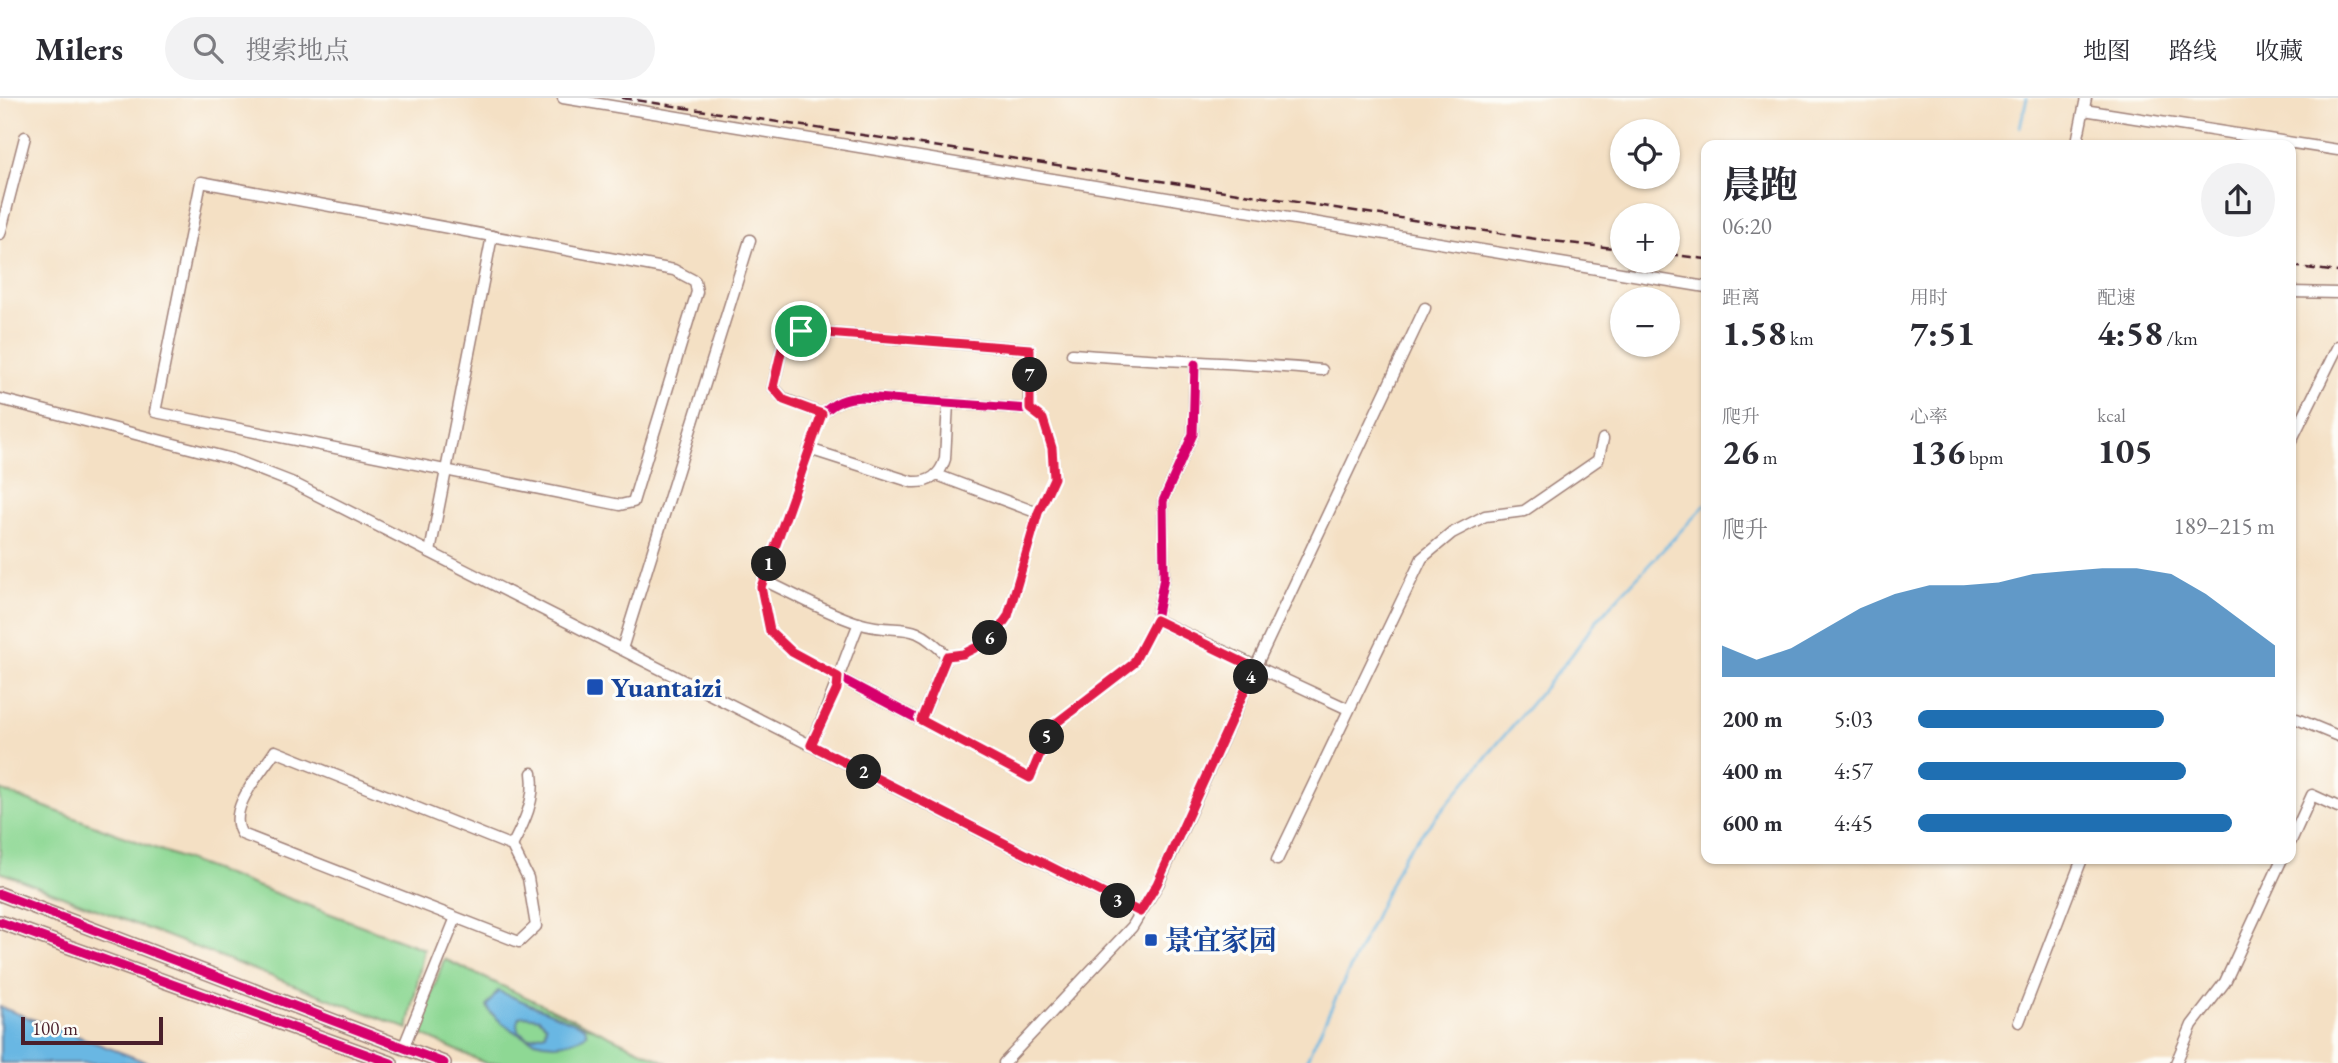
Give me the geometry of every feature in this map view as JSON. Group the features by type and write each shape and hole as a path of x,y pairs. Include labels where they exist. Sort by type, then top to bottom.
{"main road":[{"path":"0,894 444,1063"},
{"path":"0,922 391,1063"}],"street":[{"path":"563,98 1701,286"},
{"path":"2077,140 2086,98"},
{"path":"2084,110 2274,140"},
{"path":"0,234 25,137"},
{"path":"2296,143 2338,150"},
{"path":"201,182 492,236 674,270 695,281 697,292 633,502 620,505 155,412 201,182"},
{"path":"430,552 492,236"},
{"path":"622,649 750,240"},
{"path":"2296,292 2338,293"},
{"path":"1004,1063 1132,927 1157,884 1255,668 1425,308"},
{"path":"822,414 784,400 773,387 783,344 801,331 1030,349 1030,409"},
{"path":"2296,430 2338,346"},
{"path":"1072,354 1195,364 1217,360 1322,370"},
{"path":"947,656 963,654 981,645 997,632 1008,616 1038,513 1054,478 1052,448 1043,419 1030,409 847,398 833,404 822,414 763,580 762,604 770,631 792,652 1030,778 1051,727 1133,664 1156,620 1164,577 1163,501 1193,434 1195,364"},
{"path":"0,399 232,459 290,482 1140,912"},
{"path":"809,449 912,482 930,480 937,475 945,459 948,403"},
{"path":"1277,860 1422,558 1452,533 1485,516 1524,511 1598,460 1603,439"},
{"path":"937,475 1038,513"},
{"path":"763,580 859,623 909,628 924,634 947,656"},
{"path":"1156,620 1348,709"},
{"path":"811,745 837,689 838,677 859,623"},
{"path":"921,720 947,656"},
{"path":"2297,719 2338,736"},
{"path":"275,751 512,846 528,878 536,926 519,942 455,920 242,834 237,827 237,812 275,751"},
{"path":"512,846 525,821 534,788 533,773"},
{"path":"2296,830 2312,795 2338,807"},
{"path":"2019,1022 2080,864"},
{"path":"2176,1063 2192,1025 2225,982 2280,864"},
{"path":"404,1046 455,920"}],"green space":[{"path":"0,790 424,949 408,1029 0,872"},
{"path":"444,959 668,1063 485,1063 418,1033"}],"water":[{"path":"498,991 585,1027 587,1034 561,1044 535,1041 523,1036 500,1021 487,1006","holes":["519,1017 539,1018 546,1025 545,1033 529,1038 518,1030"]},
{"path":"0,1007 149,1063 0,1063"}],"waterway":[{"path":"2020,127 2027,98"},
{"path":"1305,1063 1404,855 1571,656 1596,621 1701,509"}],"railway":[{"path":"622,98 1543,240 1610,248"},
{"path":"1680,256 1701,258"},
{"path":"2296,267 2338,272"}],"cycle path":[{"path":"947,656 963,654 981,645 997,632 1008,616 1038,513 1054,478 1052,448 1043,419 1029,409 862,397 840,401 822,414 761,587 770,631 791,652 1029,778 1051,727 1133,665 1156,620 1164,577 1163,501 1193,434 1195,364"},
{"path":"0,894 444,1063"},
{"path":"0,922 391,1063"}],"place":[{"name":"Yuantaizi","path":"595,687"},
{"name":"景宜家园","path":"1151,940"}],"route":[{"path":"801,331 1030,349 1030,409 1043,419 1052,448 1054,478 1038,513 1008,616 997,632 981,645 963,654 947,656 921,720 1030,778 1051,727 1133,664 1156,620 1255,668 1157,884 1140,912 811,745 837,689 838,677 792,652 770,631 762,604 761,587 822,414 784,400 773,387 783,344 801,331"}]}
